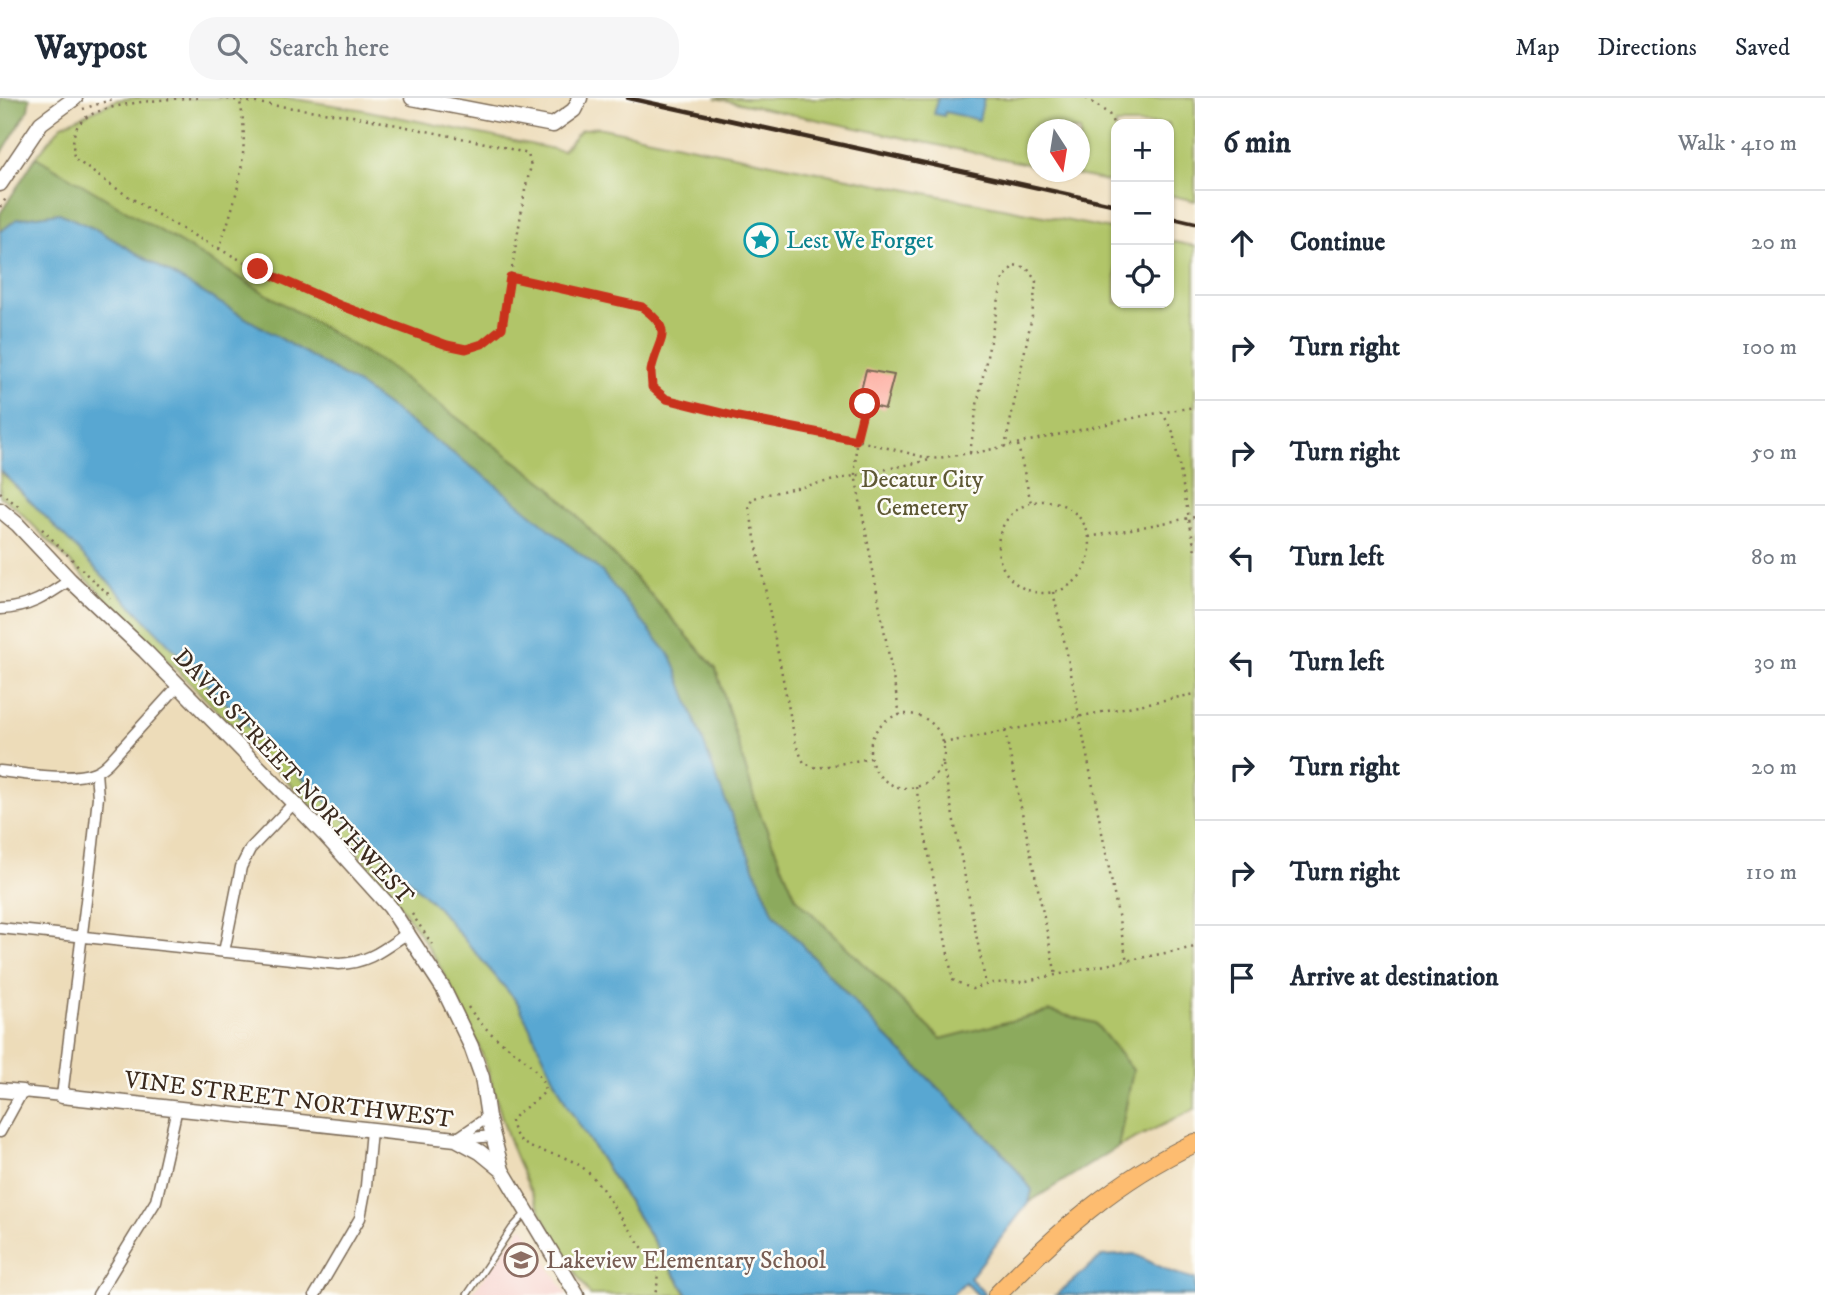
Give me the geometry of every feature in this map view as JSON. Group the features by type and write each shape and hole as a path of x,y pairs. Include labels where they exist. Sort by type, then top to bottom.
{"highway":[{"path":"997,1295 1050,1242 1111,1191 1165,1157 1195,1143"}],"street":[{"path":"412,98 552,125 574,110 580,98"},
{"path":"4,190 41,123 78,104"},
{"name":"DAVIS STREET NORTHWEST","path":"0,510 17,524 370,882 409,932 443,988 471,1046 482,1077 488,1117 502,1170 577,1295"},
{"path":"0,609 18,608 41,600 70,580"},
{"path":"0,771 61,776 96,772 109,762 178,686"},
{"path":"0,1090 62,1096 98,797 96,772"},
{"path":"224,952 241,867 250,849 293,804"},
{"path":"0,928 339,964 357,963 370,958 409,932"},
{"path":"0,1132 22,1092"},
{"name":"VINE STREET NORTHWEST","path":"62,1096 456,1139 480,1152 502,1170"},
{"path":"98,1295 156,1201 177,1108"},
{"path":"456,1139 488,1117"},
{"path":"314,1295 360,1218 371,1130"},
{"path":"456,1139 494,1136"}],"lane":[{"path":"467,1295 512,1228 527,1212"}],"path":[{"path":"78,104 116,98"},
{"path":"197,98 166,98 110,108 81,120 72,139 74,158 113,186 219,248 258,269 342,306 426,339 466,349 482,344 502,328 531,166 528,154 353,116 219,98"},
{"path":"1086,98 1109,114 1111,119"},
{"path":"219,248 240,181 245,136 239,99"},
{"path":"0,207 4,190"},
{"path":"970,453 1003,279 1014,265 1027,268 1036,281 1032,316 1005,447"},
{"path":"510,277 642,307 657,319 662,330 651,370 652,387 666,399 932,459"},
{"path":"865,404 856,440 855,474 900,715"},
{"path":"871,758 817,768 804,763 796,745 749,507 752,499 855,474 1005,447 1195,407"},
{"path":"1162,412 1172,432 1195,551"},
{"path":"1018,444 1031,503"},
{"path":"1046,501 1061,504 1083,523 1089,537 1090,552 1086,566 1077,578 1053,592 1035,592 1021,586 1009,577 1001,564 998,549 1000,534 1007,520 1018,509 1031,503 1046,501"},
{"path":"1089,537 1195,517"},
{"path":"1053,592 1127,961"},
{"path":"943,743 1195,694"},
{"path":"943,762 937,774 928,782 916,787 892,785 882,778 871,758 874,735 880,726 900,715 913,715 925,718 935,726 943,743 943,762 986,985"},
{"path":"1005,731 1056,975"},
{"path":"916,787 953,980 972,989 1021,982 1195,947"}],"shaded area":[{"name":"Lakeview Elementary School","path":"523,1226 567,1295 470,1295"}],"green space":[{"path":"0,98 30,98 28,110 0,156"},
{"name":"Decatur City Cemetery","path":"287,98 359,109 563,151 581,130 597,127 1111,229 1111,308 1174,308 1174,242 1195,246 1195,1109 1118,1147 1133,1070 1050,1011 941,1039 796,898 757,807 716,669 652,596 549,487 507,456 36,157 62,125 117,100"},
{"path":"715,98 1195,98 1195,201 1174,196 1174,119 1111,119 1111,182 1090,178 1090,119 1027,119 1027,164"},
{"path":"36,157 386,365 549,486 716,669 757,807 796,898 941,1039 1050,1011 1095,1023 1133,1070 1118,1147 1029,1202 1032,1190 1007,1157 874,1024 774,914 723,795 491,481 359,385 97,230 59,213 17,219 0,232 0,214"},
{"path":"0,471 437,907 518,1003 568,1107 687,1295 590,1295 557,1242 529,1188 509,1140 484,1060 464,1013 448,981 408,918 379,878 345,839 16,508 0,496"}],"water":[{"path":"938,98 984,98 979,120 945,112 944,116 934,114"},
{"path":"59,213 97,230 359,385 491,481 602,572 672,658 723,795 774,914 874,1024 1007,1157 1032,1190 1029,1202 970,1278 986,1295 978,1295 965,1282 952,1295 688,1295 568,1107 518,1003 437,907 250,728 0,470 0,232 17,219"},
{"path":"1134,1254 1171,1272 1195,1279 1195,1295 1056,1295 1102,1256"}],"building":[{"path":"866,370 894,375 885,409 858,402"}],"railway":[{"path":"628,98 1111,204"},
{"path":"1174,218 1195,223"}],"place":[{"name":"Lest We Forget","path":"761,240"},
{"name":"Lakeview Elementary School","path":"521,1260"}],"route":[{"path":"258,269 426,339 466,349 482,344 502,328 510,277 642,307 657,319 662,330 651,370 652,387 666,399 738,417 856,440 865,404"}]}
